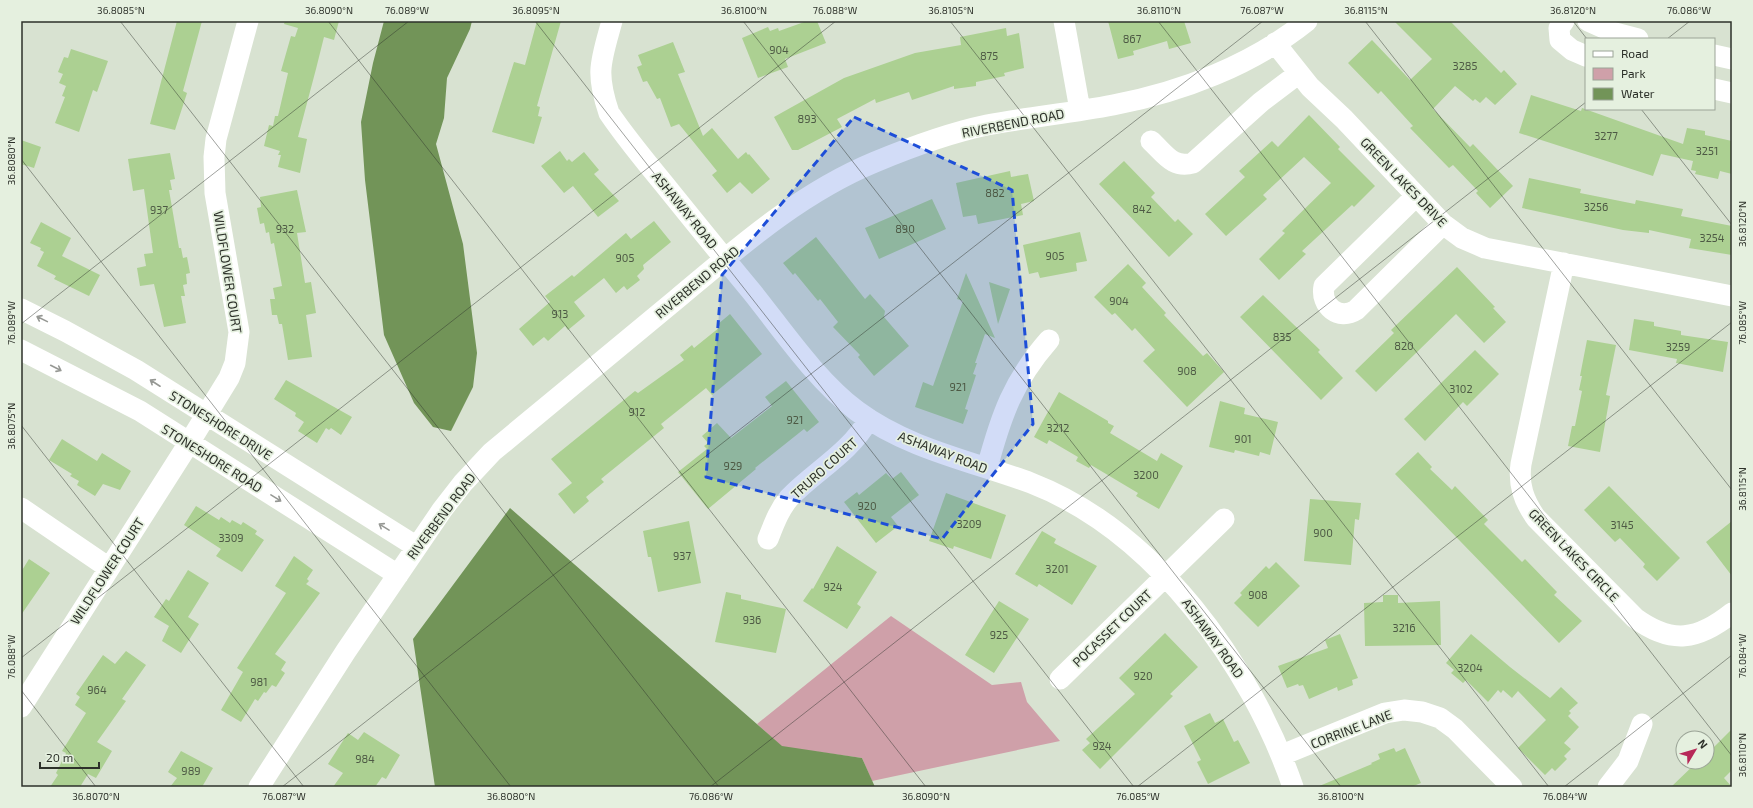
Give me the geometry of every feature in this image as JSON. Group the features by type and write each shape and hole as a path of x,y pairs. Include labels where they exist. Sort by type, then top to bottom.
{"street":[{"name":"WILDFLOWER COURT","path":"21,707 206,416 229,378 235,363 238,332 215,193 214,157 216,139 248,21"},
{"name":"ASHAWAY ROAD","path":"612,21 600,71 602,90 609,113 724,258 830,387 870,420 903,438 1033,484 1070,502 1098,519 1131,544 1165,577 1195,610 1234,665 1258,704 1282,755 1293,787"},
{"path":"1064,21 1080,110"},
{"name":"RIVERBEND ROAD","path":"260,787 346,651 463,483 492,452 724,258 776,218 823,188 873,163 928,141 986,125 1148,98 1199,82 1240,63 1275,43 1307,21"},
{"path":"1564,21 1559,28 1560,40 1572,50 1585,56"},
{"path":"1588,21 1615,33 1634,38"},
{"name":"GREEN LAKES DRIVE","path":"1275,43 1298,74 1344,119 1443,224 1462,238 1485,248 1732,296"},
{"path":"1715,55 1732,59"},
{"path":"1151,141 1174,163 1183,166 1193,163 1261,102 1298,74"},
{"path":"1715,89 1732,93"},
{"path":"1416,196 1324,286 1323,295 1325,302 1333,311 1341,314 1350,314 1356,310 1443,224"},
{"name":"GREEN LAKES CIRCLE","path":"1564,263 1521,464 1521,491 1526,504 1536,518 1635,618 1647,627 1680,636 1698,634 1715,627 1732,613"},
{"name":"STONESHORE DRIVE","path":"21,309 66,331 136,370 206,416 417,547"},
{"path":"987,468 998,427 1012,392 1031,360 1049,340"},
{"name":"STONESHORE ROAD","path":"21,350 140,411 398,575"},
{"name":"TRURO COURT","path":"768,539 777,516 789,499 852,444 862,433 870,420"},
{"path":"21,508 109,568"},
{"name":"POCASSET COURT","path":"1060,679 1224,519"},
{"name":"CORRINE LANE","path":"1282,755 1385,713 1404,710 1422,712 1440,718 1456,729 1512,787"},
{"path":"1608,787 1628,761 1638,738 1642,724"}],"highlighted area":[{"path":"854,117 1012,190 1033,424 942,539 706,477 722,275"}],"green space":[{"path":"891,616 992,685 1021,682 1027,702 1060,741 872,781 862,758 782,747 757,724"}],"water":[{"path":"384,21 472,21 470,29 447,78 444,118 436,144 463,244 477,353 473,387 451,431 433,427 414,403 384,335 365,180 361,122 373,63"},
{"path":"510,508 782,746 862,758 875,787 435,787 413,639"}],"building":[{"path":"177,21 202,21 183,91 187,93 175,130 150,124"},
{"path":"285,21 339,21 334,40 324,37 298,137 307,139 300,173 278,167 281,155 278,155 280,151 264,146 269,125 273,126 275,116 278,116 288,73 281,71 291,36 295,37 298,28 284,24"},
{"path":"537,21 561,21 537,106 540,107 538,116 542,117 534,144 492,132 514,62 525,65"},
{"path":"807,21 817,21 826,43 785,59 788,67 758,78 742,38 768,27 770,31 778,28 779,31"},
{"path":"1108,21 1184,21 1191,43 1169,49 1167,41 1133,51 1134,55 1118,59"},
{"path":"1394,21 1450,21 1501,73 1504,70 1517,84 1495,105 1486,97 1480,103 1475,99 1473,101 1455,86 1433,109 1470,147 1473,144 1513,186 1490,208 1476,193 1478,191 1453,165 1449,168 1410,128 1413,126 1381,91 1378,94 1348,63 1372,40 1410,80 1432,59"},
{"path":"1006,28 1007,36 1019,33 1024,68 1004,73 1005,76 976,82 976,86 954,89 954,86 912,100 909,92 876,103 875,99 837,119 842,127 798,150 792,150 774,117 844,78 915,53 961,45 960,37"},
{"path":"673,42 685,72 678,74 703,136 712,128 738,159 746,152 770,179 752,194 740,182 727,193 712,175 717,171 679,124 671,127 660,98 657,99 647,81 643,82 637,67 642,65 638,55"},
{"path":"71,49 108,61 97,92 93,90 79,132 55,123 65,97 62,96 66,86 59,83 63,74 58,72 64,57 68,58"},
{"path":"1531,95 1581,111 1582,108 1683,144 1687,128 1705,131 1705,135 1732,141 1732,174 1720,171 1718,179 1695,174 1696,171 1691,170 1693,161 1661,154 1653,176 1519,133"},
{"path":"1309,115 1340,147 1338,149 1375,186 1354,207 1352,205 1302,251 1306,254 1279,280 1259,259 1285,233 1282,231 1331,183 1304,157 1263,195 1267,199 1226,236 1205,214 1245,177 1239,171 1272,141 1278,147"},
{"path":"21,140 41,147 34,168 21,164"},
{"path":"560,151 567,161 569,159 572,162 584,152 599,170 594,174 619,201 598,217 573,186 564,193 541,166"},
{"path":"170,153 175,179 170,180 172,190 169,190 179,248 181,248 183,258 187,257 190,273 186,274 187,284 183,285 185,296 181,296 186,323 164,327 154,284 140,286 137,268 146,266 144,254 153,253 144,189 133,191 128,159"},
{"path":"1124,161 1155,193 1151,197 1175,222 1178,219 1193,234 1169,257 1099,184"},
{"path":"1010,171 1011,177 1028,174 1034,201 1021,204 1023,215 978,224 976,215 963,217 956,183"},
{"path":"1529,178 1581,189 1580,193 1635,204 1636,200 1683,209 1681,216 1732,226 1732,255 1689,248 1691,239 1649,230 1649,233 1623,230 1522,208"},
{"path":"297,190 306,232 297,233 305,283 311,282 316,313 306,315 312,357 288,360 282,324 279,324 277,315 272,315 270,299 275,299 273,288 282,286 274,243 271,244 269,232 266,233 264,223 260,224 257,208 261,207 260,197"},
{"path":"932,199 946,229 879,259 865,228"},
{"path":"654,221 671,242 643,265 644,269 637,276 640,280 627,290 624,286 616,293 604,278 574,302 585,316 568,330 565,326 548,341 544,337 533,346 519,329 550,302 545,296 572,275 574,277 626,233 631,239"},
{"path":"41,222 71,238 62,256 100,275 89,296 54,279 56,276 37,266 44,252 40,250 41,248 30,243"},
{"path":"1080,232 1087,261 1076,263 1077,271 1040,278 1038,272 1029,274 1023,245"},
{"path":"816,237 865,299 870,294 885,311 884,317 909,346 874,376 858,357 860,355 833,327 838,322 820,299 818,301 795,273 793,275 783,263"},
{"path":"1128,264 1146,283 1142,287 1166,313 1164,315 1203,356 1207,353 1224,372 1187,407 1143,361 1155,350 1135,328 1132,331 1115,313 1112,315 1094,297"},
{"path":"1457,267 1495,307 1493,308 1506,322 1484,343 1456,314 1376,392 1355,371 1394,333 1391,330"},
{"path":"966,273 995,338 985,334 975,363 977,363 973,374 976,375 965,409 968,410 963,424 915,407 923,382 933,386 963,301 957,299"},
{"path":"989,282 1010,289 998,324"},
{"path":"1263,295 1320,350 1318,352 1343,378 1321,400 1240,317"},
{"path":"730,314 762,354 712,395 706,388 661,424 664,428 601,479 604,482 586,497 589,501 574,514 558,494 572,483 551,459 635,391 638,393 684,360 680,355 692,345 694,348 720,327 718,324"},
{"path":"1634,319 1654,322 1654,326 1681,331 1681,335 1728,342 1723,372 1676,363 1677,359 1629,350"},
{"path":"1587,340 1616,345 1606,395 1610,396 1600,452 1568,446 1572,426 1575,426 1582,391 1579,390 1582,376 1580,376"},
{"path":"1475,350 1499,374 1467,406 1463,402 1425,441 1404,419"},
{"path":"286,380 352,417 341,435 331,428 329,430 326,428 317,443 298,431 304,422 295,416 296,413 274,399"},
{"path":"786,381 819,422 807,432 804,429 755,468 756,469 708,509 678,472 707,449 704,446 708,443 702,436 717,423 731,438 772,406 765,397"},
{"path":"1059,392 1108,421 1108,423 1114,426 1110,433 1157,461 1161,453 1183,466 1159,509 1136,496 1138,493 1091,465 1089,468 1076,461 1078,457 1049,440 1047,444 1034,437"},
{"path":"1220,401 1245,408 1244,414 1278,422 1270,455 1260,452 1259,456 1235,450 1234,453 1209,447"},
{"path":"62,439 97,461 102,453 131,471 120,490 103,484 95,496 77,485 79,481 70,476 72,474 49,460"},
{"path":"1418,452 1432,467 1430,469 1452,490 1455,486 1488,520 1484,524 1522,562 1525,559 1557,592 1554,595 1582,621 1559,643 1395,474"},
{"path":"901,472 919,495 891,517 898,526 876,543 844,502 857,492 859,495 886,473 892,479"},
{"path":"1609,486 1680,558 1657,581 1643,567 1645,564 1620,538 1615,542 1584,510"},
{"path":"946,493 1006,515 991,559 954,546 953,549 929,541"},
{"path":"1310,499 1361,503 1359,520 1355,519 1351,565 1304,561"},
{"path":"196,506 219,520 221,517 230,523 232,520 241,525 243,522 257,531 255,534 264,540 242,572 216,556 221,549 184,525"},
{"path":"689,521 701,583 658,592 651,557 648,557 643,531"},
{"path":"1732,521 1732,576 1706,542"},
{"path":"1042,531 1056,539 1054,543 1097,566 1072,605 1039,584 1037,587 1015,574"},
{"path":"837,546 877,572 857,604 861,607 847,629 803,601 812,588 813,589"},
{"path":"294,556 313,570 307,579 309,581 306,584 320,593 275,654 286,662 281,670 285,673 276,687 272,685 266,693 264,692 258,701 255,699 241,722 221,710 243,672 237,668 286,593 275,586"},
{"path":"29,559 50,573 21,615 21,572"},
{"path":"1276,562 1300,586 1258,627 1234,603 1242,595 1240,593 1266,566 1269,569"},
{"path":"188,570 209,583 188,617 199,624 181,653 162,641 169,626 154,617 166,599 169,601"},
{"path":"726,592 741,595 741,599 786,609 776,653 715,642"},
{"path":"1383,595 1398,595 1398,603 1440,601 1441,645 1365,646 1364,603 1383,602"},
{"path":"999,601 1029,619 994,673 965,655"},
{"path":"1165,633 1198,667 1170,694 1173,696 1100,769 1082,750 1090,743 1086,739 1135,694 1119,678"},
{"path":"1340,634 1358,678 1352,680 1353,685 1338,691 1337,687 1309,699 1303,685 1299,686 1298,684 1287,688 1278,666 1328,648 1325,640"},
{"path":"1471,634 1550,698 1561,687 1578,703 1569,711 1571,713 1568,716 1579,727 1564,743 1571,749 1564,756 1567,759 1555,771 1552,768 1545,775 1518,748 1546,720 1518,691 1512,698 1503,690 1501,693 1498,690 1488,702 1466,680 1463,683 1451,673 1454,670 1446,663"},
{"path":"126,651 146,665 122,699 126,701 97,742 112,751 96,778 88,774 80,787 50,787 58,775 56,773 66,753 62,751 86,713 75,705 80,697 76,694 103,655 115,664"},
{"path":"1210,713 1215,723 1223,719 1234,742 1238,740 1250,763 1208,784 1197,762 1201,760 1184,726"},
{"path":"1732,729 1732,770 1724,778 1732,787 1671,787 1689,770 1715,770 1715,746"},
{"path":"364,732 400,755 386,779 382,777 375,787 333,787 343,773 328,764 348,733 358,740"},
{"path":"1394,748 1396,752 1405,748 1421,783 1411,787 1317,787 1372,764 1371,763 1380,759 1378,754"},
{"path":"181,751 213,768 202,787 170,787 177,778 168,772"}]}
